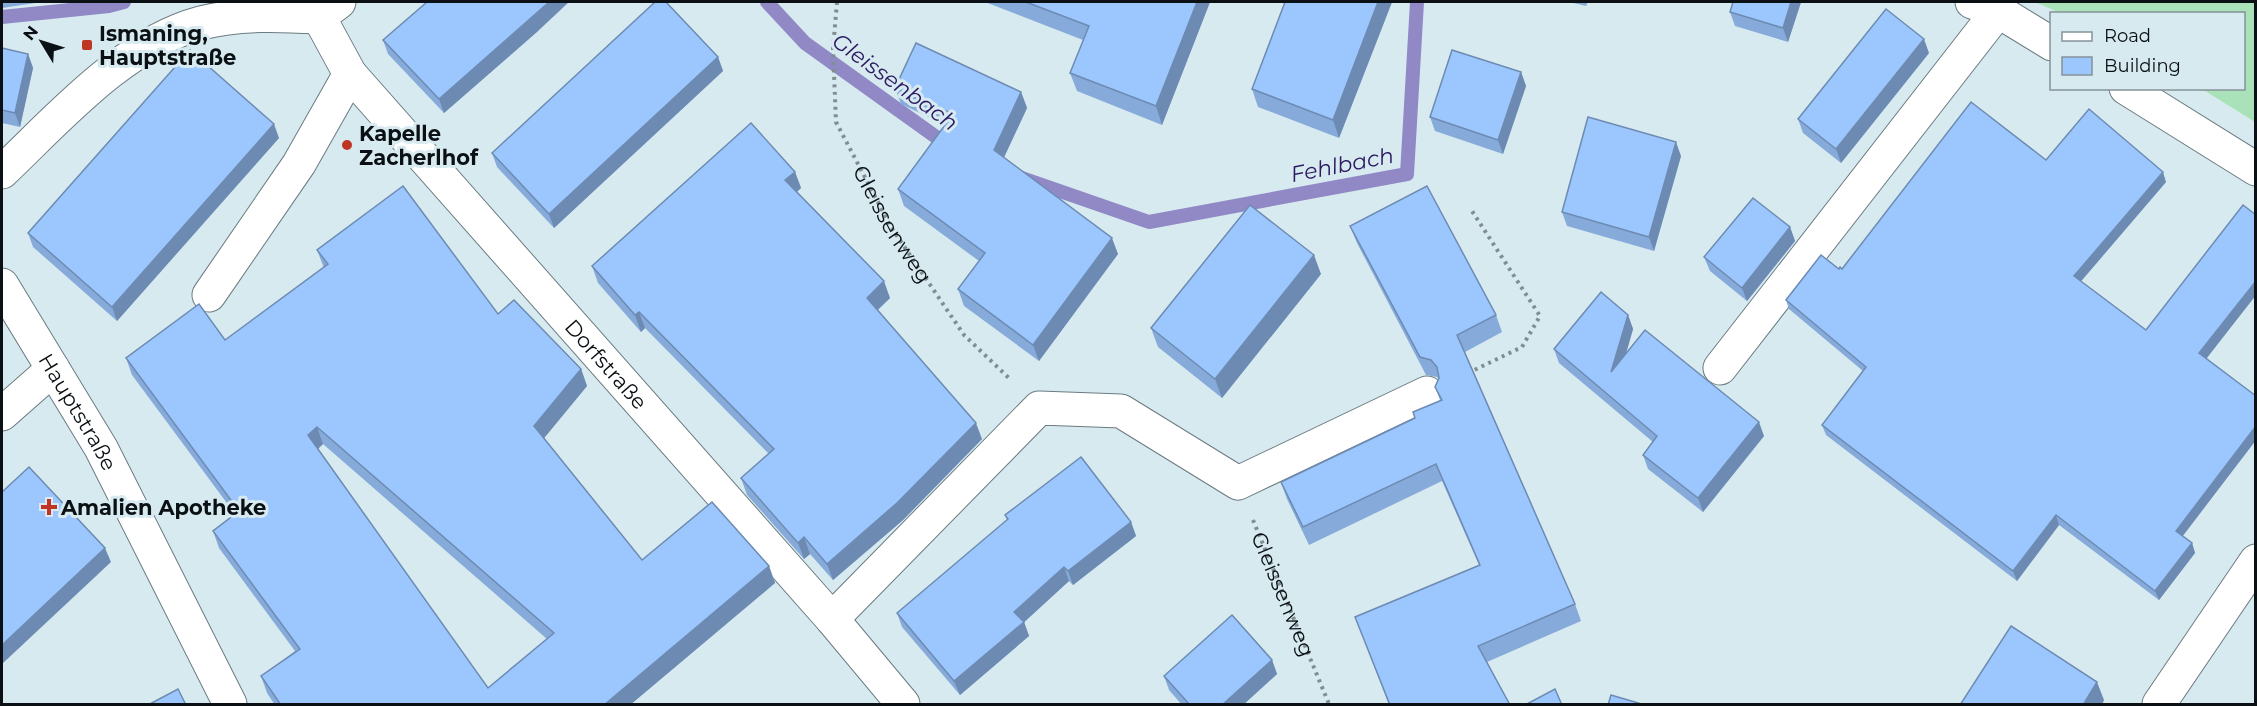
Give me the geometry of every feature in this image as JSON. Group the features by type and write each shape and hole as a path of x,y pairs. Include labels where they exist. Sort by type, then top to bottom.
{"street":[{"path":"1720,368 1985,6 2050,43"},
{"path":"2,172 111,70 154,42 201,23 263,14 329,9"},
{"name":"Dorfstraße","path":"329,9 350,74 832,619 903,705"},
{"path":"209,295 299,165 350,74"},
{"path":"2129,90 2256,169"},
{"name":"Hauptstraße","path":"2,285 101,448 230,705"},
{"path":"2,414 53,369"},
{"path":"832,619 1039,408 1121,411 1238,483 1427,393"},
{"path":"2159,705 2256,561"}],"path":[{"name":"Gleissenweg","path":"837,2 833,49 836,122 891,227 964,335 1039,408"},
{"path":"1427,393 1522,347 1540,316 1472,212"},
{"name":"Gleissenweg","path":"1238,483 1329,705"}],"green space":[{"path":"2035,2 2255,2 2255,122 2204,90 2245,90 2245,12 2058,12"}],"building":[{"path":"427,2 549,2 439,99 383,40"},
{"path":"655,2 666,2 718,57 549,214 492,153"},
{"path":"1026,2 1197,2 1156,106 1070,73 1089,26"},
{"path":"1285,2 1378,2 1333,120 1252,89"},
{"path":"1733,2 1791,2 1783,28 1730,12"},
{"path":"1886,9 1924,39 1836,149 1798,119"},
{"path":"916,43 1021,92 994,150 1112,238 1033,345 958,289 985,253 898,189 953,114 895,88"},
{"path":"2,48 28,54 15,113 2,110"},
{"path":"190,50 274,124 112,307 28,233"},
{"path":"1452,50 1521,72 1498,140 1430,117"},
{"path":"1971,102 2046,160 2089,109 2163,172 2074,276 2146,330 2243,205 2256,215 2256,281 2199,353 2256,396 2256,426 2176,531 2192,543 2155,591 2056,515 2013,571 1822,425 1866,367 1786,300 1821,255 1842,269"},
{"path":"1588,117 1676,142 1649,237 1562,212"},
{"path":"751,123 795,172 785,180 884,281 867,298 976,423 897,503 827,564 804,537 798,543 741,478 774,449 639,312 635,315 592,266"},
{"path":"403,186 498,314 514,300 581,369 534,426 642,560 712,502 769,566 604,705 281,705 261,676 300,649 213,531 239,511 126,358 199,304 225,340 328,264 317,250","holes":["317,427 554,633 488,688 308,435"]},
{"path":"1427,186 1496,315 1457,335 1575,604 1478,646 1510,705 1390,705 1355,617 1480,565 1436,464 1303,527 1281,482 1415,418 1413,412 1442,400 1435,387 1439,378 1437,367 1431,360 1420,357 1350,226"},
{"path":"1753,198 1790,227 1742,288 1704,257"},
{"path":"1250,205 1314,255 1215,379 1151,328"},
{"path":"1601,292 1628,315 1611,372 1645,330 1759,422 1698,498 1643,455 1657,436 1554,349"},
{"path":"1081,457 1131,522 1068,571 1064,567 1014,612 1024,622 954,681 897,613 1008,519 1005,515"},
{"path":"29,467 105,548 2,645 2,492"},
{"path":"1232,615 1272,660 1222,705 1190,705 1164,676"},
{"path":"2011,626 2097,682 2083,705 1960,705"},
{"path":"178,689 186,705 148,705"},
{"path":"1555,689 1562,705 1525,705"},
{"path":"1611,695 1645,705 1608,705"}],"waterway":[{"name":"Gleissenbach","path":"2,17 109,6 124,2"},
{"name":"Gleissenbach","path":"767,2 805,43 950,147"},
{"name":"Fehlbach","path":"1022,178 1149,222 1407,174 1417,2"}],"place":[{"name":"Ismaning, Hauptstraße","path":"87,45"},
{"name":"Kapelle Zacherlhof","path":"347,145"},
{"name":"Amalien Apotheke","path":"49,507"}]}
